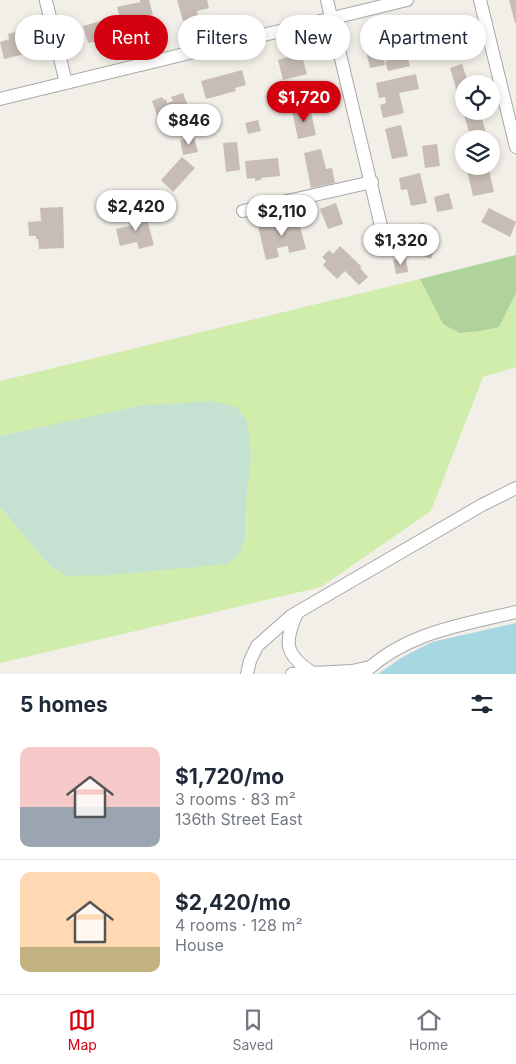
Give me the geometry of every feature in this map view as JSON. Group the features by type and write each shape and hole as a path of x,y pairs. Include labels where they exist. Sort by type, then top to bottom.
{"street":[{"path":"327,0 331,15"},
{"path":"348,15 407,0"},
{"path":"480,0 516,147"},
{"path":"46,1 66,83"},
{"path":"0,99 276,32"},
{"path":"342,60 381,226"},
{"path":"244,211 372,182"},
{"path":"246,674 257,646 278,626 482,505 516,488"},
{"path":"292,674 366,671 387,654 416,638 438,630 516,612"},
{"path":"297,613 288,638 291,653 299,664 313,673"}],"green space":[{"path":"516,255 516,293 499,327 459,333 443,324 420,279"},
{"path":"420,279 443,324 499,327 516,293 516,367 483,377 431,511 321,587 0,663 0,507 50,566 245,539 246,502 51,425 0,436 0,381"},
{"path":"214,401 236,407 247,421 251,456 246,502 245,539 240,553 227,564 110,575 66,576 50,566 0,507 0,436 143,405"}],"water":[{"path":"516,623 516,674 378,674 401,658 432,642"}],"building":[{"path":"140,0 149,0 153,15 119,15 117,7 140,2"},
{"path":"177,0 207,0 209,8 197,11 198,15 181,15"},
{"path":"509,0 516,0 516,23 515,23"},
{"path":"94,23 94,42 88,43 84,26"},
{"path":"15,32 15,56 4,59 0,42 9,39 8,34"},
{"path":"278,60 303,60 307,74 283,80"},
{"path":"368,60 384,60 385,65 370,68"},
{"path":"408,60 410,66 388,71 385,61"},
{"path":"462,64 466,75 455,75 455,85 450,68"},
{"path":"242,70 246,85 235,88 236,91 206,99 201,81"},
{"path":"416,74 419,89 399,93 404,113 383,118 380,105 386,103 385,97 379,98 376,83"},
{"path":"305,84 309,99 288,105 284,90"},
{"path":"183,93 191,114 188,115 190,121 181,124 179,117 160,124 152,101 162,97 164,100 166,99 167,103 173,101 171,97"},
{"path":"203,107 206,120 195,123 192,110"},
{"path":"310,107 316,135 298,139 292,111"},
{"path":"258,120 261,131 248,134 245,123"},
{"path":"466,120 482,120 485,130 468,130"},
{"path":"401,125 408,156 392,159 385,129"},
{"path":"194,137 198,152 183,155 180,140"},
{"path":"237,142 240,170 226,172 223,143"},
{"path":"437,144 440,166 425,168 422,146"},
{"path":"321,149 326,169 332,168 335,183 311,188 304,153"},
{"path":"182,157 195,168 173,192 161,180"},
{"path":"278,158 280,176 261,178 261,180 255,181 255,178 247,179 245,161"},
{"path":"420,173 427,203 411,206 407,189 401,190 399,178"},
{"path":"468,175 490,175 494,192 473,196"},
{"path":"449,193 453,209 437,212 434,197"},
{"path":"336,203 343,224 328,229 320,209"},
{"path":"63,207 64,248 39,249 36,236 29,236 28,222 41,221 40,208"},
{"path":"489,208 516,222 510,237 481,222"},
{"path":"145,212 154,245 139,249 137,242 120,246 116,229 132,225 129,216"},
{"path":"297,215 306,249 289,253 288,246 277,248 279,257 266,260 258,226 270,223 271,226 275,225 273,220"},
{"path":"422,223 436,228 432,240 437,241 431,259 412,252"},
{"path":"340,246 362,267 360,268 368,277 359,285 345,271 337,279 323,265 326,261 322,257 329,250 333,254"},
{"path":"406,258 408,272 396,274 393,260"}]}
